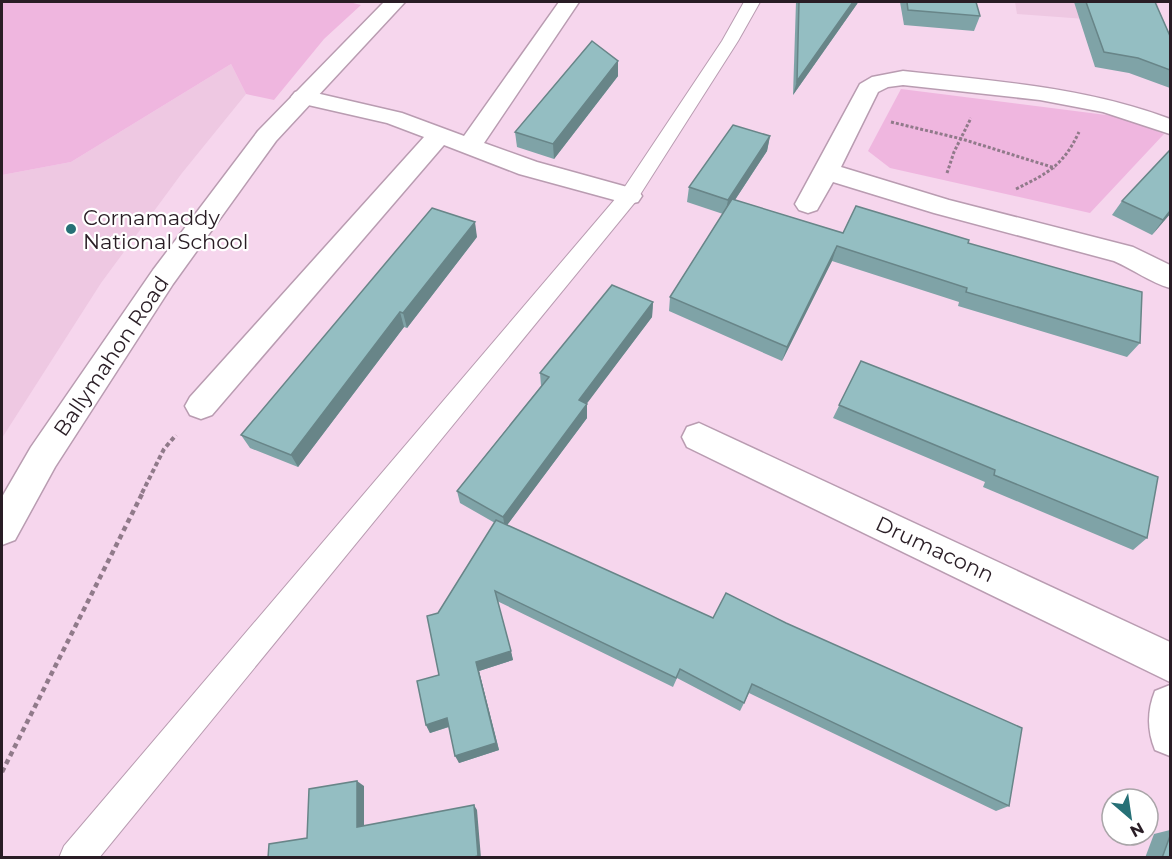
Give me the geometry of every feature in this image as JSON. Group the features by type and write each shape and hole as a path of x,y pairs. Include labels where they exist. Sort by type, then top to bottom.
{"street":[{"path":"469,146 568,2"},
{"name":"Ballymahon Road","path":"2,529 43,457 163,277 267,136 389,3"},
{"path":"808,204 854,112 872,84 891,79 978,88 1083,112 1132,111 1170,127"},
{"path":"303,97 394,118 570,181 629,196"},
{"path":"201,406 440,134"},
{"path":"826,171 943,207 1123,254 1145,263 1170,278"},
{"name":"Drumaconn","path":"699,437 1170,662"},
{"path":"1170,706 1170,735"}],"lane":[{"path":"76,858 629,196 730,41 752,2"}],"path":[{"path":"943,207 950,157 962,139 974,109 978,88"},
{"path":"854,112 962,139 1055,168"},
{"path":"990,219 1004,199 1065,161 1070,154 1083,112"},
{"path":"2,772 164,448 201,406"}],"shaded area":[{"path":"2,2 349,2 361,5 324,39 274,100 246,94 231,64 71,162 2,175"},
{"path":"1015,2 1158,2 1159,16 1141,23 1017,14"},
{"name":"Cornamaddy National School","path":"231,64 246,94 182,173 101,283 2,438 2,175 71,162"},
{"path":"901,89 1122,117 1164,134 1090,213 890,168 868,151"}],"building":[{"path":"799,2 853,2 797,81"},
{"path":"907,2 976,2 980,16 908,10"},
{"path":"1086,2 1155,2 1170,36 1170,70 1138,58 1104,52"},
{"path":"592,41 618,61 553,144 515,132"},
{"path":"733,125 770,136 728,200 689,187"},
{"path":"1170,150 1170,211 1163,220 1122,201"},
{"path":"732,199 843,233 856,206 969,240 968,243 1142,292 1140,343 966,292 967,288 837,246 787,347 670,297"},
{"path":"432,208 475,222 403,313 400,312 291,455 241,435"},
{"path":"612,285 653,302 579,400 587,404 503,517 457,491 549,377 540,373"},
{"path":"861,361 1158,477 1147,538 994,475 995,470 839,405"},
{"path":"496,520 713,618 726,593 786,623 1022,728 1009,806 752,684 744,703 680,669 676,678 495,591 511,651 476,662 496,743 455,756 447,718 426,725 417,681 439,675 427,616 438,613"},
{"path":"357,781 357,827 474,805 478,856 470,858 268,858 269,844 307,838 309,789"},
{"path":"1170,836 1170,858 1162,858"}],"place":[{"name":"Cornamaddy National School","path":"71,229"}]}
